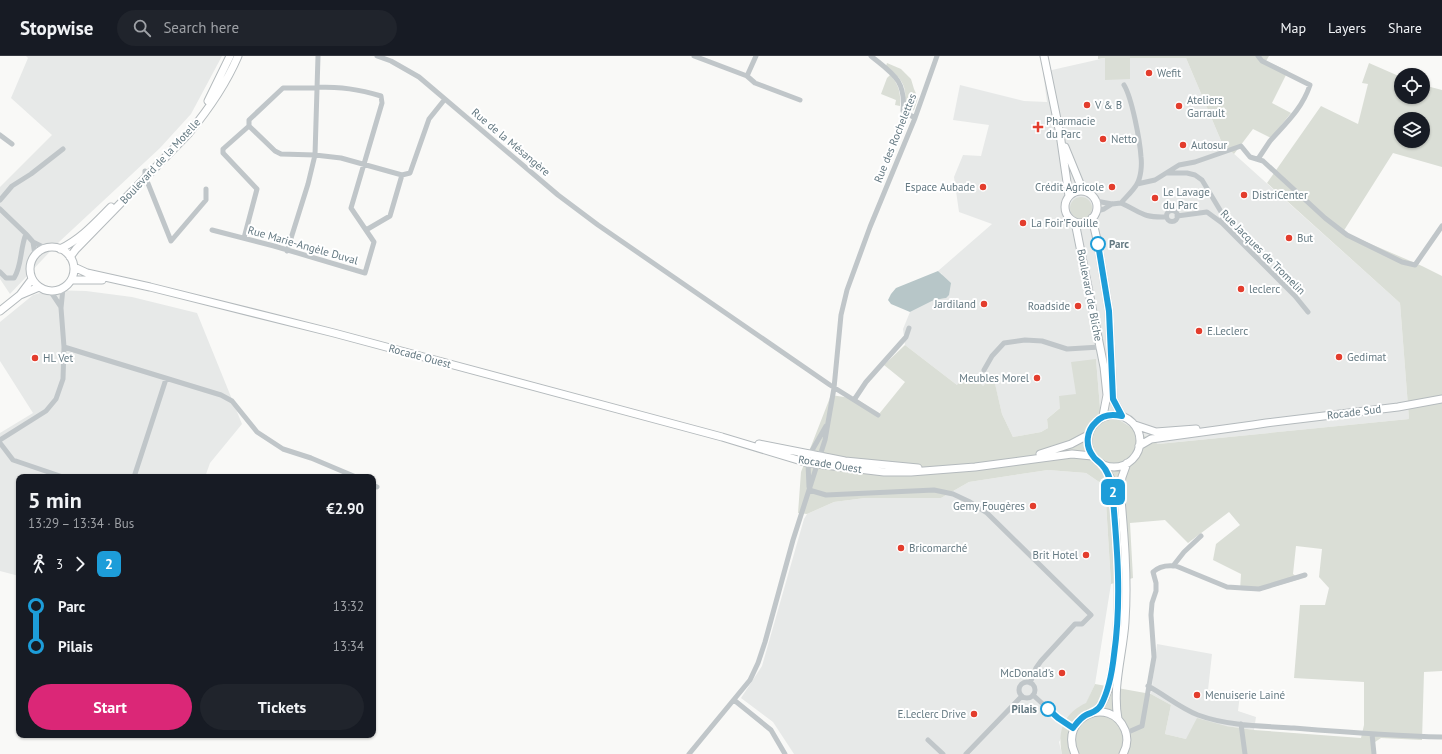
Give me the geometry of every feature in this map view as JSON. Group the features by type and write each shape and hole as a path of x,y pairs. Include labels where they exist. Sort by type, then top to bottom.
{"main road":[{"name":"Boulevard de la Motelle","path":"70,257 201,112 211,96 230,56"},
{"name":"Boulevard de la Motelle","path":"60,249 73,243 83,235 189,133 206,112 225,82 238,56"},
{"path":"1044,56 1060,134 1069,196 1066,203 1066,212 1075,222 1084,223 1092,218 1096,211 1096,201 1090,194 1083,191 1073,193 1069,196"},
{"path":"1060,134 1083,191"},
{"name":"Boulevard de Bliche","path":"1092,218 1098,244 1109,311 1113,399 1122,416"},
{"name":"Boulevard de Bliche","path":"1075,222 1100,347 1106,388 1106,405 1104,416"},
{"path":"53,247 60,249 70,257 74,267 74,274 72,280 63,288 51,292 39,287 32,279 30,264 40,250 53,247"},
{"name":"Rocade Ouest","path":"74,267 87,273 150,287 334,333 722,437 808,464 818,463 884,472 975,467 1072,454 1092,456"},
{"path":"0,311 20,295 32,279"},
{"name":"Rocade Ouest","path":"72,280 116,280"},
{"path":"20,295 39,287"},
{"name":"Rocade Sud","path":"1135,425 1155,432 1170,432 1398,407 1442,399"},
{"path":"1110,414 1122,416 1135,425 1140,439 1139,446 1133,459 1119,466 1110,467 1102,464 1092,456 1087,442 1088,435 1094,424 1104,416 1110,414"},
{"name":"Rocade Sud","path":"1139,446 1151,440 1266,422"},
{"name":"Rocade Ouest","path":"1025,460 1071,444 1088,435"},
{"name":"Rocade Ouest","path":"722,437 810,454 818,463"},
{"path":"1118,719 1116,694 1122,651 1126,588 1120,488 1127,463"},
{"path":"1095,712 1106,695 1111,674 1118,624 1118,590 1112,488 1110,477 1102,464"},
{"path":"1075,754 1072,747 1071,737 1073,728 1079,720 1086,715 1095,712 1103,712 1118,719 1123,726 1127,741 1123,754"}],"street":[{"path":"288,250 315,155 318,56"},
{"name":"Rue de la Mésangère","path":"377,56 392,59 419,77 486,136 558,195 630,248 834,388 878,415"},
{"path":"694,56 748,76 754,83 800,100"},
{"path":"748,76 756,56"},
{"path":"871,56 899,80 903,92 903,111 915,118"},
{"name":"Rue des Rochelettes","path":"689,754 750,680 758,663 793,540 818,463 834,388 841,316 847,290 870,227 915,118 937,56"},
{"path":"1258,56 1262,61 1310,85 1307,94 1290,121 1270,142 1258,159"},
{"path":"1121,203 1137,184 1141,171 1141,157 1128,91 1124,85"},
{"path":"317,87 283,88 249,120 249,126 277,153 342,158 402,175 410,173 429,120 445,99"},
{"name":"Rue Marie-Angèle Duval","path":"212,230 288,250 365,273 374,242 352,208 382,103 381,96 363,90 317,87"},
{"path":"244,238 258,189 222,153 223,149 249,126"},
{"path":"0,135 12,144"},
{"path":"1137,184 1155,180 1179,165 1195,162 1241,146 1250,157 1263,161 1325,218 1347,235 1402,262 1415,265 1442,226"},
{"path":"0,200 12,186 31,174 63,149"},
{"path":"1167,173 1187,173 1196,175 1202,180 1223,215 1222,223"},
{"path":"145,174 172,241 206,200 206,189"},
{"path":"366,230 390,216 402,175"},
{"path":"1096,201 1112,204 1121,203 1152,218 1166,217"},
{"path":"1096,211 1104,209 1112,204"},
{"path":"0,209 33,242 46,248"},
{"path":"1171,210 1176,212 1176,220 1173,222 1169,221 1166,217 1167,213 1171,210"},
{"name":"Rue Jacques de Tromelin","path":"1177,216 1207,212 1222,223 1295,296 1308,312"},
{"path":"0,272 6,278 14,278 18,272 22,243 26,234"},
{"path":"33,242 35,255"},
{"path":"0,440 46,411 56,399 63,379 64,347 61,308 63,288"},
{"path":"51,292 61,308"},
{"path":"854,400 866,382 906,337 909,328"},
{"path":"984,370 992,356 1004,343 1025,340 1042,341 1067,349 1100,347"},
{"path":"64,347 221,395 232,401 257,432 283,449 311,458 349,474"},
{"path":"135,474 166,379"},
{"path":"828,421 810,454 808,464 809,490 826,495 934,490 952,494 970,502 987,513 1091,615 1082,624 1075,624 1041,661 1036,668 1030,683"},
{"path":"0,444 13,460 54,474"},
{"path":"1173,566 1184,552 1201,536"},
{"path":"1126,733 1142,726 1144,719 1148,686 1152,674 1154,657 1151,615 1152,603 1156,591 1156,583 1153,572 1156,569 1168,565 1226,587 1259,589 1305,575"},
{"path":"1024,682 1030,683 1035,689 1033,696 1026,698 1022,696 1019,692 1020,685 1024,682"},
{"path":"1148,686 1186,710 1216,720 1241,724 1372,734 1442,736"},
{"path":"966,754 1022,696"},
{"path":"1033,696 1058,718 1073,728"},
{"path":"734,700 771,730 785,754"},
{"path":"1241,724 1245,754"},
{"path":"1372,734 1374,754"},
{"path":"928,740 943,754"}],"shaded area":[{"path":"26,56 222,56 191,114 160,148 59,242 10,294 0,279 0,187 52,135 11,98 28,58"},
{"path":"1098,56 1269,56 1266,61 1288,71 1272,103 1291,113 1271,138 1253,129 1234,154 1222,143 1186,58 1130,58 1130,79 1105,80 1105,58 1098,59"},
{"path":"1105,58 1130,79 1129,58 1186,58 1222,143 1400,303 1409,419 1158,444 1100,408 1096,359 1076,394 1047,419 1048,428 1041,432 1013,437 1002,414 993,376 983,386 957,385 905,345 903,329 910,312 934,300 946,298 942,274 938,271 992,224 959,212 954,177 963,155 981,156 989,125 953,120 960,85 1024,101 1047,102 1043,72"},
{"path":"887,63 901,69 911,79 918,98 914,110 912,111 906,109 903,84 896,74 886,66"},
{"path":"1369,63 1394,74 1394,104 1430,104 1430,87 1442,90 1442,167 1393,153 1343,232 1442,276 1442,671 1424,672 1422,740 1381,738 1372,744 1373,754 1062,754 1062,730 1067,717 1078,707 1086,703 1095,684 1151,694 1171,705 1165,734 1186,739 1197,718 1226,726 1254,730 1361,738 1364,725 1364,682 1294,678 1300,605 1325,605 1329,588 1319,577 1322,549 1296,546 1293,574 1300,579 1259,591 1240,590 1241,574 1213,560 1216,544 1240,525 1229,512 1188,543 1165,520 1130,523 1133,578 1111,584 1105,486 1086,473 1048,470 969,482 941,498 865,498 834,502 807,514 798,513 801,472 831,395 857,399 879,414 905,382 884,365 905,345 957,385 968,372 983,386 993,375 1002,414 1013,437 1041,432 1048,428 1047,419 1060,408 1059,396 1076,394 1071,362 1096,359 1100,408 1158,444 1409,419 1400,303 1267,183 1321,106 1358,124 1368,84 1362,83"},
{"path":"890,75 896,82 899,89 900,106 895,105 896,100 881,94 887,78"},
{"path":"1077,197 1085,197 1092,204 1092,212 1085,219 1077,219 1070,212 1070,204"},
{"path":"938,271 951,283 949,295 946,298 934,300 910,312 891,304 888,300 896,288"},
{"path":"50,290 86,291 132,297 197,313 242,424 210,463 206,474 16,474 16,575 0,571 0,433 33,413 0,361 0,322 33,295"},
{"path":"1048,470 1086,473 1105,486 1111,584 1095,684 1086,704 1079,707 1059,742 1062,754 794,754 773,722 741,698 762,666 804,519 807,514 834,502 865,498 941,498 969,482"},
{"path":"1157,644 1212,654 1208,690 1240,694 1238,711 1256,717 1254,730 1226,726 1186,739 1165,734 1171,705 1151,694"}],"bus line":[{"name":"2","path":"1048,709 1073,728 1079,720 1086,715 1095,712 1099,708 1106,696 1111,674 1118,624 1117,551 1112,488 1110,477 1102,464 1096,461 1092,456 1087,442 1091,427 1096,421 1110,414 1122,416 1113,399 1111,330 1098,244"}],"place":[{"name":"Wefit","path":"1149,73"},
{"name":"V & B","path":"1087,105"},
{"name":"Ateliers Garrault","path":"1179,106"},
{"name":"Pharmacie du Parc","path":"1038,127"},
{"name":"Netto","path":"1103,139"},
{"name":"Autosur","path":"1183,145"},
{"name":"Espace Aubade","path":"983,187"},
{"name":"Crédit Agricole","path":"1112,187"},
{"name":"DistriCenter","path":"1244,195"},
{"name":"Le Lavage du Parc","path":"1155,198"},
{"name":"La Foir'Fouille","path":"1023,223"},
{"name":"But","path":"1289,238"},
{"name":"Parc","path":"1098,244"},
{"name":"leclerc","path":"1241,289"},
{"name":"Jardiland","path":"984,304"},
{"name":"Roadside","path":"1078,306"},
{"name":"E.Leclerc","path":"1199,331"},
{"name":"Gedimat","path":"1339,357"},
{"name":"HL Vet","path":"35,358"},
{"name":"Meubles Morel","path":"1037,378"},
{"name":"Gemy Fougères","path":"1033,506"},
{"name":"Bricomarché","path":"901,548"},
{"name":"Brit Hotel","path":"1086,555"},
{"name":"McDonald's","path":"1062,673"},
{"name":"Menuiserie Lainé","path":"1197,695"},
{"name":"Pilais","path":"1048,709"},
{"name":"E.Leclerc Drive","path":"974,714"}]}
